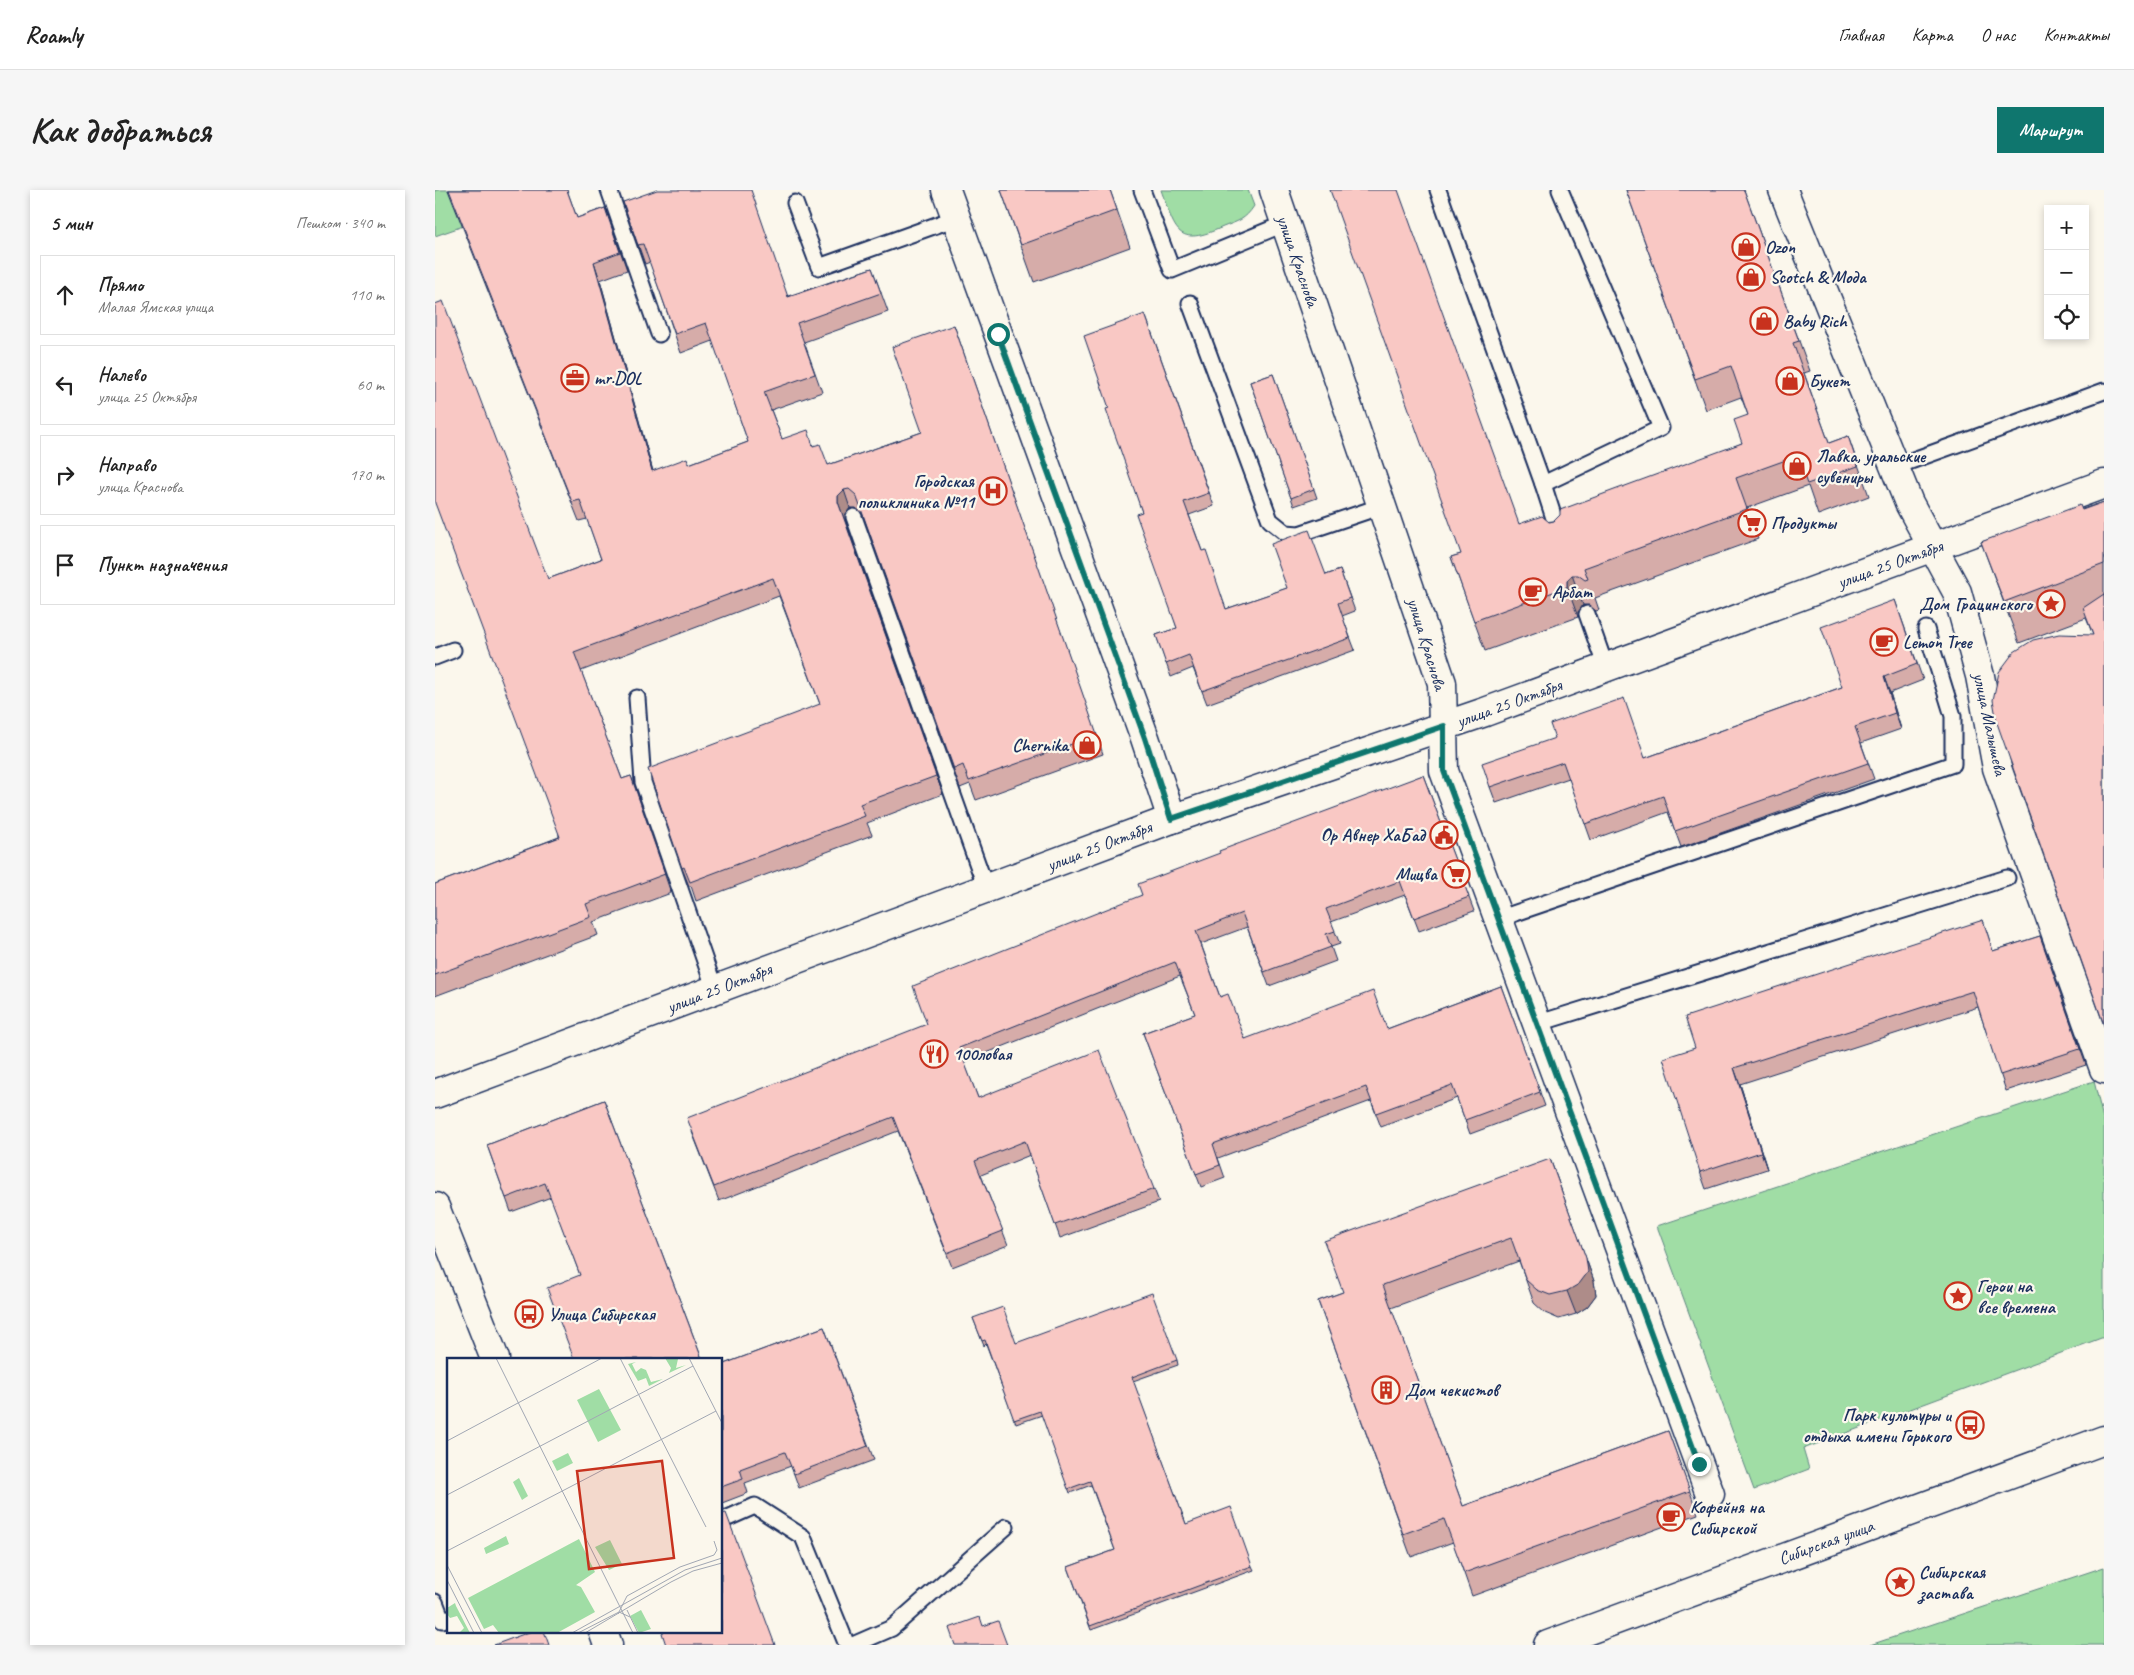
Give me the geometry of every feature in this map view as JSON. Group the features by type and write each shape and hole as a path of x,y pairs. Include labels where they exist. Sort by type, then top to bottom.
{"street":[{"path":"946,190 1145,738 1171,819"},
{"name":"улица Краснова","path":"1274,190 1442,683 1444,771 1710,1494"},
{"name":"улица Малышева","path":"1783,190 1909,503 1957,592 1980,676 1997,768 2104,1069"},
{"name":"улица 25 Октября","path":"435,1094 1171,819 1444,726 1606,668 2104,484"},
{"path":"435,1207 495,1358"},
{"name":"Сибирская улица","path":"1549,1645 2104,1440"},
{"path":"603,1632 608,1645"}],"lane":[{"path":"609,190 659,334"},
{"path":"1143,190 1172,270 1285,223"},
{"path":"1438,190 1543,484 1562,543"},
{"path":"1543,484 1661,428 1560,190"},
{"path":"795,203 819,267 956,218"},
{"path":"1190,303 1270,520 1286,533 1299,534 1382,506"},
{"path":"1894,467 2104,391"},
{"path":"854,517 986,888"},
{"path":"1556,527 1574,520"},
{"path":"1587,614 1606,668"},
{"path":"1498,919 1953,764 1953,716 1926,629"},
{"path":"435,657 453,650"},
{"path":"637,698 643,782 715,990"},
{"path":"1536,1024 2007,878"},
{"path":"723,1520 755,1506 803,1537 847,1645"},
{"path":"853,1645 892,1628 1006,1527"},
{"path":"435,1602 442,1621"}],"green space":[{"path":"435,190 565,190 435,236"},
{"path":"1161,190 1248,190 1254,206 1244,217 1237,221 1207,233 1196,236 1187,235 1180,232 1175,225"},
{"path":"2094,1081 2104,1123 2104,1337 1803,1449 1809,1469 1754,1490 1657,1226"},
{"path":"2104,1567 2104,1645 1870,1645"}],"building":[{"path":"449,190 567,190 577,218 605,208 620,252 594,262 652,471 687,458 689,464 748,442 706,323 675,334 643,244 638,245 623,202 657,190 751,190 788,297 872,268 881,293 797,323 815,374 764,392 782,439 808,430 813,446 820,444 828,465 922,432 892,347 954,325 1097,735 969,781 963,765 954,769 856,495 849,489 844,490 838,496 838,502 936,776 860,804 865,816 690,882 684,867 682,868 648,769 820,704 773,578 574,652 622,779 631,776 665,874 586,904 591,917 435,975 435,884 560,837 435,503 435,304 443,301 548,579 601,559 580,500 572,502"},
{"path":"1001,190 1110,190 1117,210 1021,245"},
{"path":"1330,190 1398,190 1519,524 1542,516 1549,522 1554,521 1560,515 1560,510 1742,443 1734,420 1748,415 1731,366 1695,379 1626,190 1744,190 1799,341 1793,343 1829,443 1848,436 1858,466 1807,484 1797,456 1736,478 1747,509 1584,568 1588,579 1585,580 1578,575 1572,575 1567,581 1567,587 1474,621 1451,557 1461,554"},
{"path":"1145,314 1209,493 1184,502 1202,551 1206,550 1226,609 1287,588 1271,544 1309,530 1326,575 1340,570 1350,598 1338,603 1350,638 1202,691 1189,655 1166,664 1156,635 1177,628 1136,514 1142,512 1106,409 1109,408 1084,336"},
{"path":"1273,374 1314,489 1291,498 1250,382"},
{"path":"2104,502 2104,564 2004,602 1981,542 2080,505 2082,510"},
{"path":"2104,594 2104,1025 1997,723 1993,700 1999,672 2014,652 2033,640 2059,634 2093,635 2083,608"},
{"path":"1895,600 1917,664 1884,677 1895,713 1855,727 1868,763 1675,831 1663,796 1585,824 1563,762 1490,787 1482,763 1555,738 1550,724 1624,698 1645,758 1842,687 1821,627"},
{"path":"1423,775 1469,897 1414,918 1400,881 1326,909 1335,931 1326,934 1331,947 1264,972 1242,913 1196,931 1220,997 1228,994 1245,1039 1373,991 1387,1029 1501,986 1540,1092 1465,1120 1452,1085 1376,1113 1366,1087 1213,1144 1220,1165 1196,1174 1143,1033 1195,1014 1175,962 959,1048 978,1098 1099,1050 1154,1189 1055,1225 1025,1141 975,1161 1003,1231 947,1253 893,1117 714,1187 687,1118 927,1024 913,986 1142,895 1138,884 1220,853 1219,851"},
{"path":"1983,920 1993,951 2040,936 2080,1049 2000,1075 1973,991 1734,1068 1761,1152 1700,1172 1663,1058 1695,1048 1685,1017"},
{"path":"604,1100 702,1358 574,1358 547,1288 580,1275 545,1183 506,1198 487,1145"},
{"name":"Дом чекистов","path":"1550,1159 1586,1258 1588,1272 1579,1284 1567,1291 1550,1295 1537,1290 1526,1280 1511,1238 1383,1285 1463,1506 1668,1431 1690,1491 1464,1573 1444,1519 1403,1534 1318,1301 1343,1292 1324,1241"},
{"path":"1152,1293 1177,1360 1132,1377 1186,1524 1231,1507 1252,1566 1090,1626 1068,1567 1115,1550 1090,1481 1068,1489 1040,1411 1014,1420 985,1340 982,1341 973,1318 1003,1307 1016,1343"},
{"path":"824,1327 868,1446 794,1474 785,1452 740,1469 743,1479 723,1486 723,1364"},
{"path":"726,1513 775,1645 666,1645 662,1633 664,1632 723,1632 723,1514"},
{"path":"980,1617 983,1626 998,1621 1007,1645 955,1645 949,1628"},
{"path":"529,1632 544,1632 549,1645 494,1645"}],"place":[{"name":"Ozon","path":"1746,247"},
{"name":"Scotch & Мода","path":"1751,277"},
{"name":"Baby Rich","path":"1764,321"},
{"name":"mr.DOL","path":"575,378"},
{"name":"Букет","path":"1790,381"},
{"name":"Лавка, уральские сувениры","path":"1797,466"},
{"name":"Городская поликлиника №11","path":"993,491"},
{"name":"Продукты","path":"1752,523"},
{"name":"Арбат","path":"1533,592"},
{"name":"Дом Грацинского","path":"2051,604"},
{"name":"Lemon Tree","path":"1884,642"},
{"name":"Chernika","path":"1087,745"},
{"name":"Ор Авнер ХаБад","path":"1444,835"},
{"name":"Мицва","path":"1456,874"},
{"name":"100ловая","path":"934,1054"},
{"name":"Герои на все времена","path":"1958,1296"},
{"name":"Улица Сибирская","path":"529,1314"},
{"name":"Дом чекистов","path":"1386,1390"},
{"name":"Парк культуры и отдыха имени Горького","path":"1970,1425"},
{"name":"Кофейня на Сибирской","path":"1671,1517"},
{"name":"Сибирская застава","path":"1900,1582"}],"route":[{"path":"998,334 1145,738 1171,819 1444,726 1444,771 1699,1464"}]}
